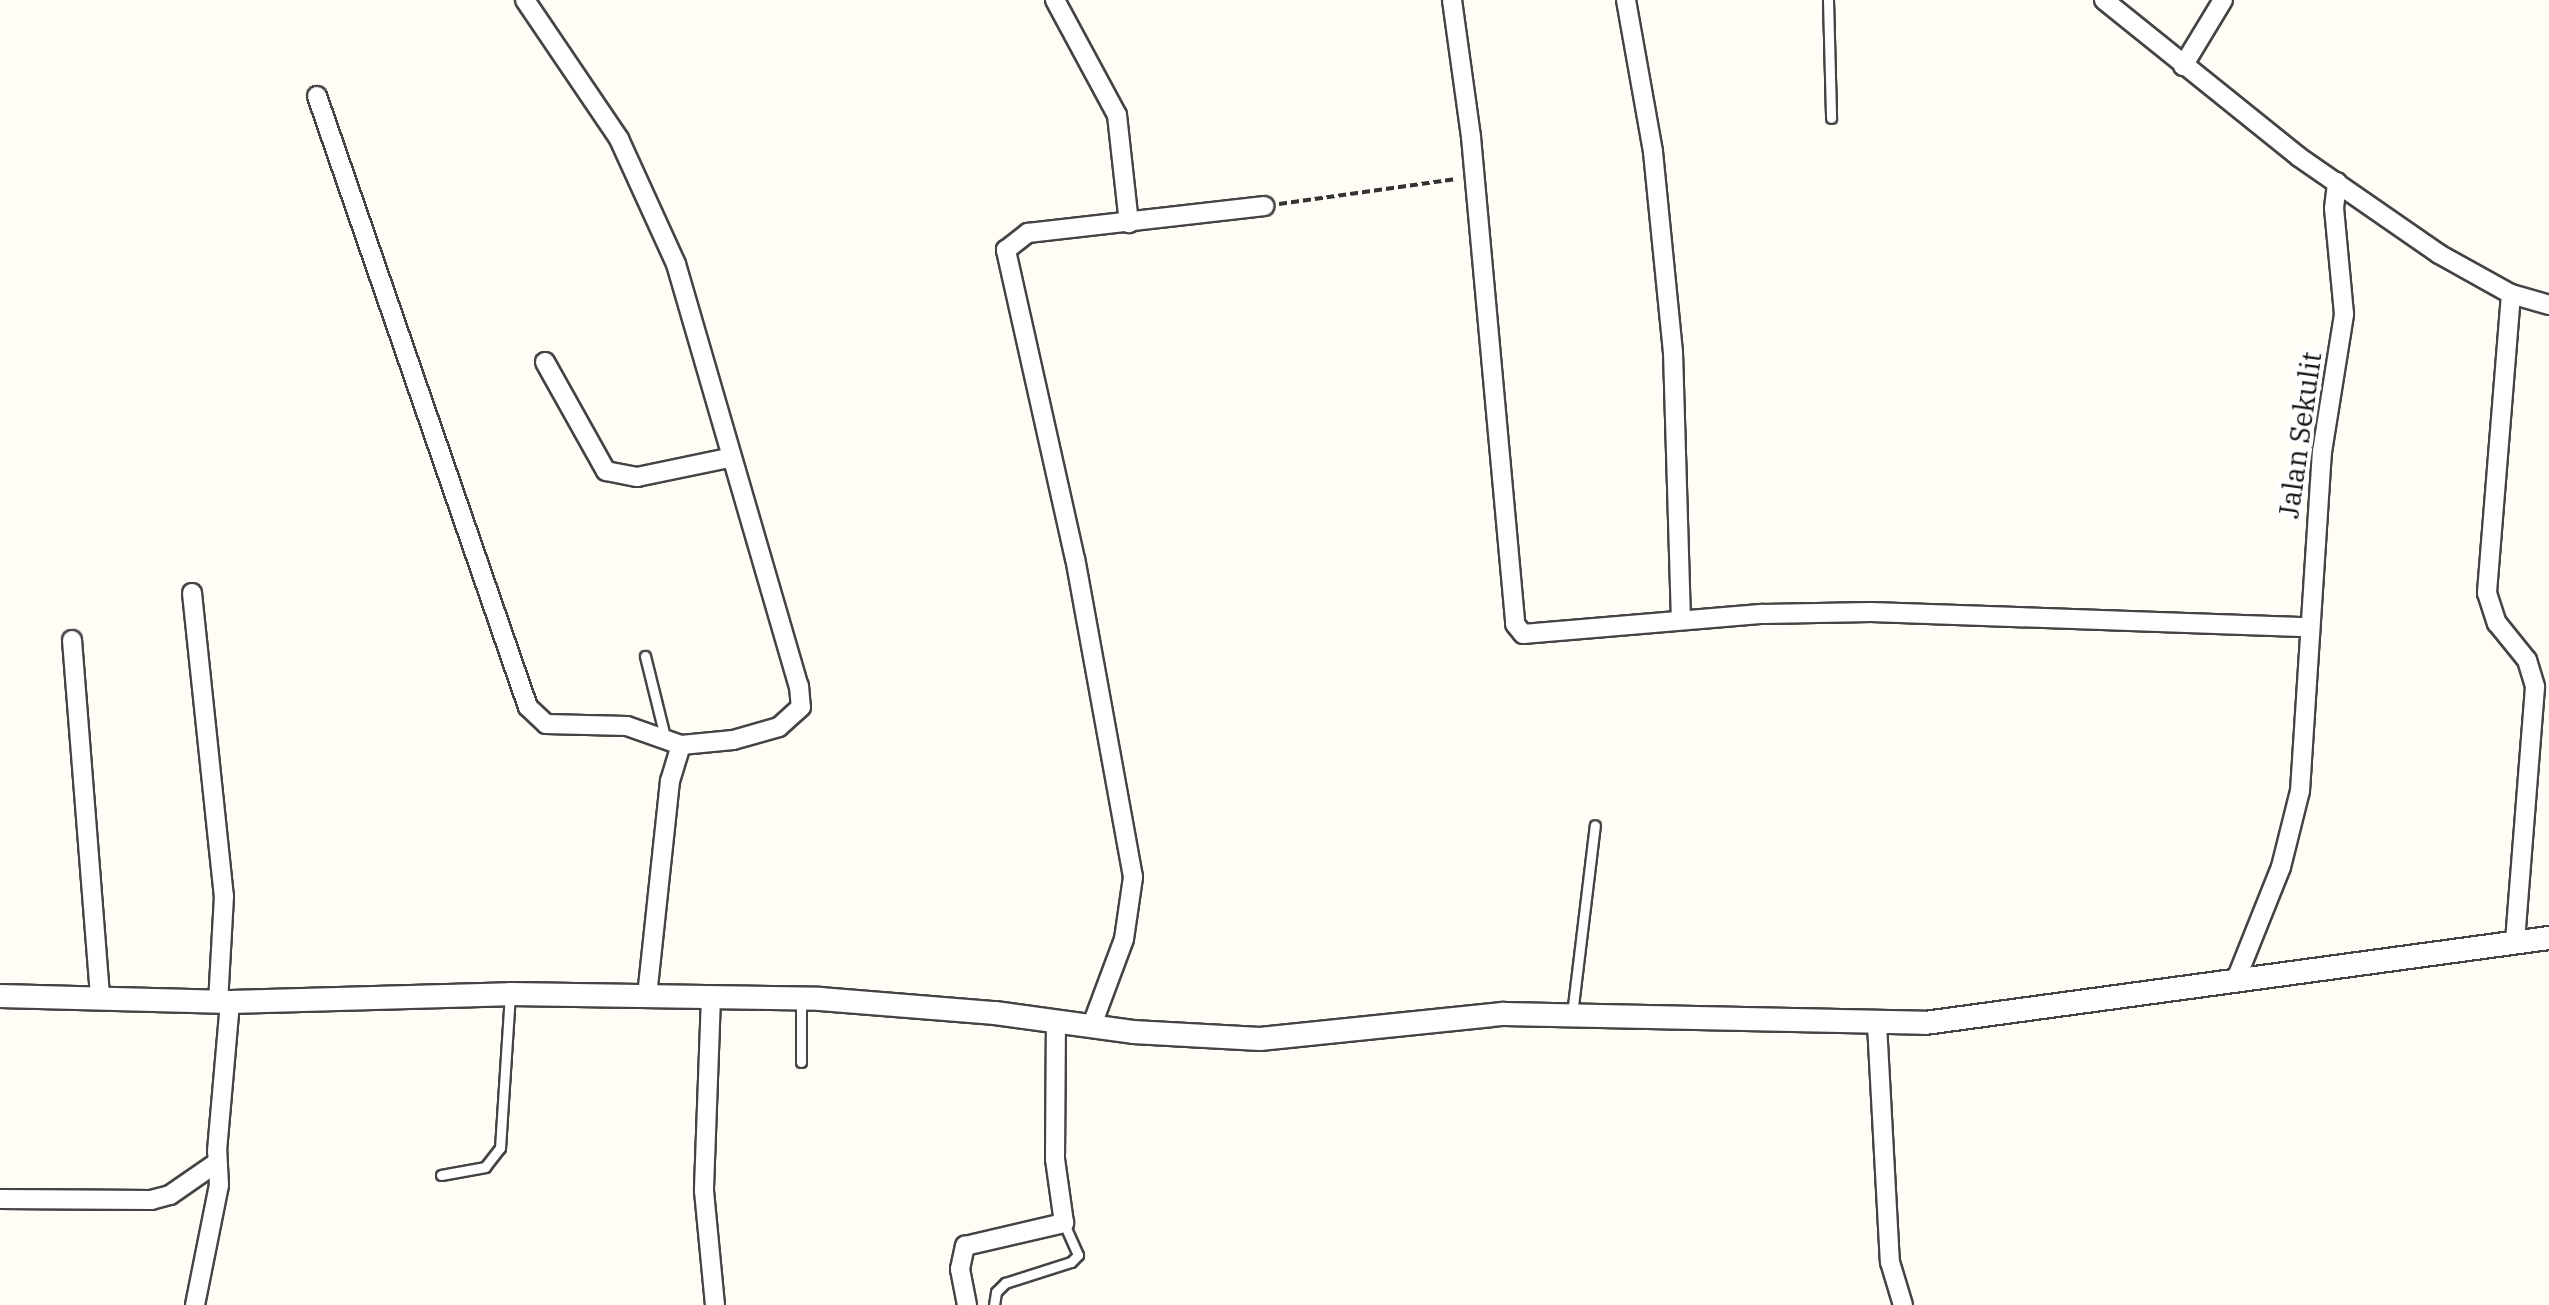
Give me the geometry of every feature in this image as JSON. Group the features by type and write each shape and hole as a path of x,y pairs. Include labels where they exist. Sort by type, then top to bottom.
{"street":[{"path":"317,96 528,707 546,724 627,726 673,741 764,735 801,707 793,661 729,458 676,264 660,224 603,113 525,0"},
{"path":"1055,0 1117,115 1129,223"},
{"path":"1452,0 1473,177 1515,624 1523,634 1681,620 1871,612 2308,627"},
{"path":"1626,0 1653,152 1673,352 1681,620"},
{"path":"2104,0 2183,66 2337,182 2451,261 2511,294 2549,305"},
{"path":"2183,66 2223,0"},
{"name":"Jalan Sekulit","path":"2235,982 2296,815 2322,452 2344,314 2334,208 2337,182"},
{"path":"1092,1025 1124,939 1133,877 1075,559 1006,250 1028,233 1264,206"},
{"path":"2511,294 2487,593 2497,623 2527,660 2535,687 2515,943"},
{"path":"545,362 606,471 637,477 729,458"},
{"path":"192,593 224,896 224,1002 213,1231 195,1305"},
{"path":"72,640 100,999"},
{"path":"647,997 673,741"},
{"path":"0,996 224,1002 510,994 801,999 1260,1039 1477,1016 1572,1014 1877,1024 1988,1016 2549,938"},
{"path":"711,997 704,1191 715,1305"},
{"path":"967,1305 960,1269 965,1246 1064,1223 1055,1159 1056,1021"},
{"path":"1877,1024 1890,1262 1903,1305"},
{"path":"0,1199 151,1200 170,1195 216,1163"}],"lane":[{"path":"1828,0 1831,118"},
{"path":"645,656 673,741"},
{"path":"1572,1014 1595,825"},
{"path":"441,1175 485,1167 500,1148 510,994"},
{"path":"801,999 801,1062"},
{"path":"994,1305 996,1292 1005,1283 1071,1262 1078,1255 1064,1223"}],"path":[{"path":"1264,206 1473,177"}]}
